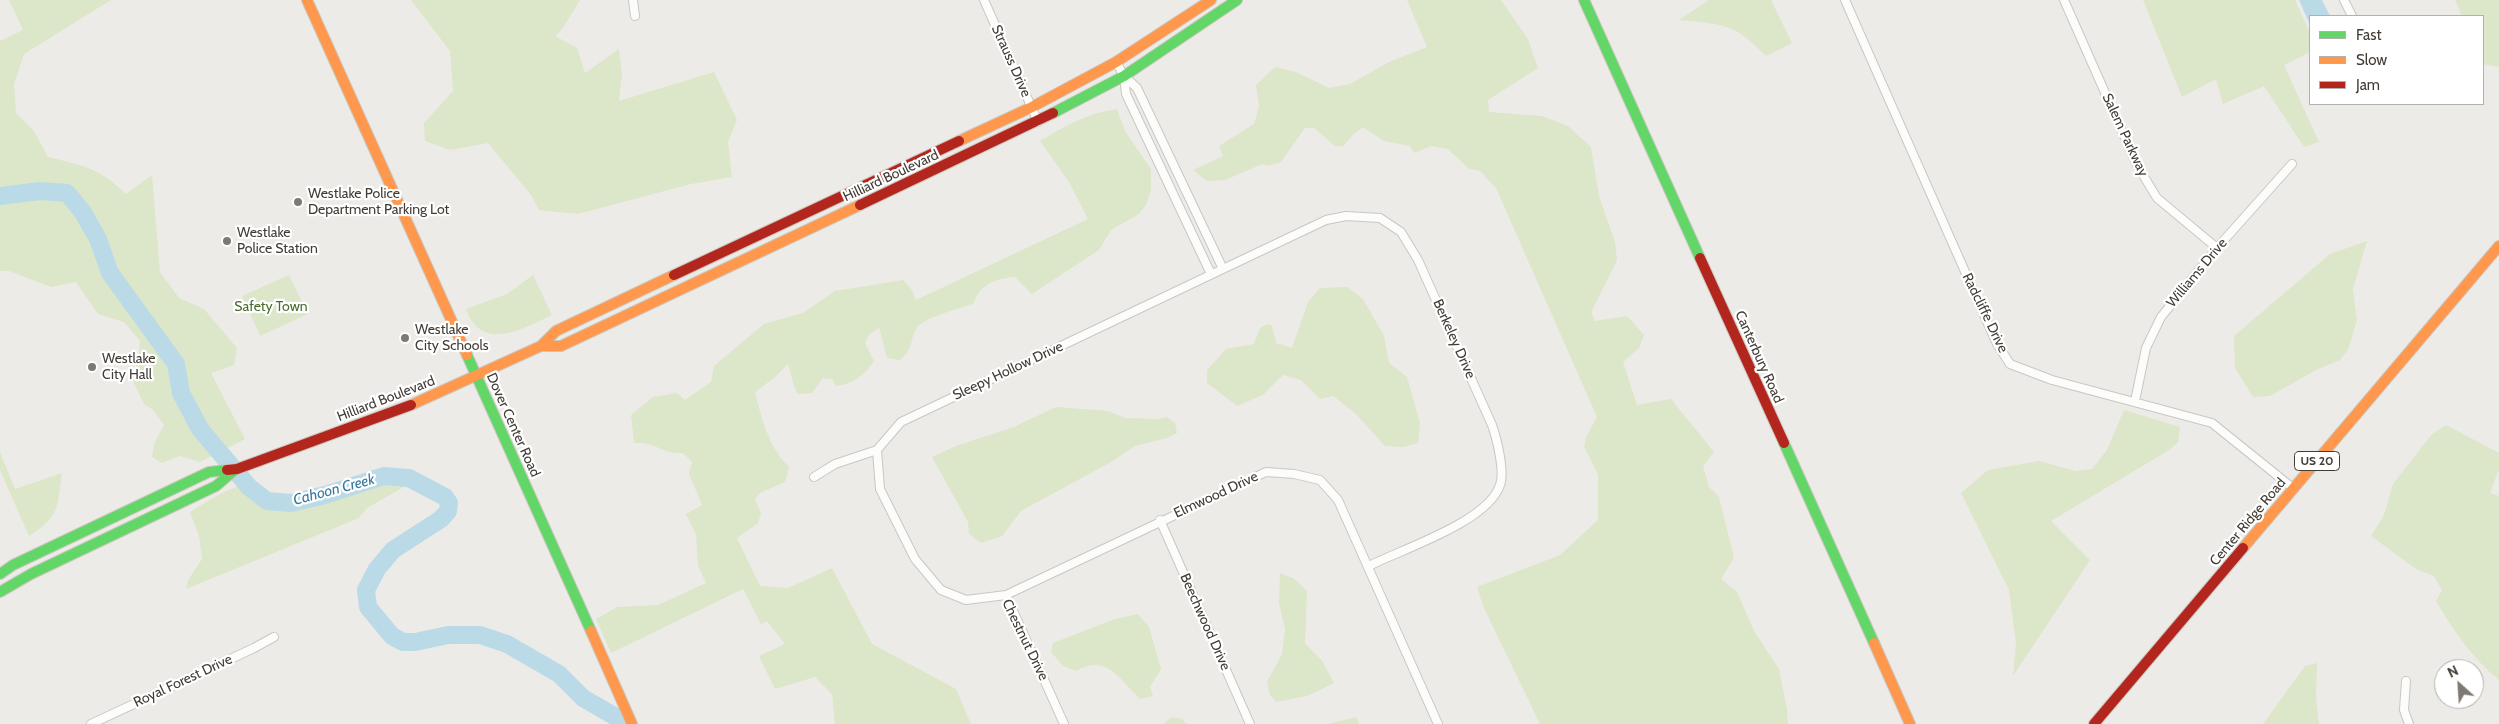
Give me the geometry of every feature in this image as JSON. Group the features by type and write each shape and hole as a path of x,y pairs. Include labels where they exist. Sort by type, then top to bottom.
{"main road":[{"name":"Dover Center Road","path":"307,0 632,724"},
{"name":"Hilliard Boulevard","path":"0,574 97,524 209,472 237,469 382,417 541,346 556,331 1032,108 1116,62 1211,0"},
{"name":"Hilliard Boulevard","path":"541,346 561,346 1038,122 1124,76 1237,0"},
{"name":"Canterbury Road","path":"1584,0 1910,724"},
{"name":"Center Ridge Road","path":"2094,724 2499,246"},
{"name":"Hilliard Boulevard","path":"0,592 31,574 220,482 237,469"}],"street":[{"path":"633,0 635,16"},
{"name":"Strauss Drive","path":"984,0 1038,122"},
{"name":"Radcliffe Drive","path":"1845,0 1997,344 2010,364 2052,380 2135,401 2212,424 2294,489"},
{"name":"Salem Parkway","path":"2064,0 2137,165 2157,198 2217,248"},
{"path":"2344,0 2352,15"},
{"path":"1116,62 1124,76 1137,88 1224,269"},
{"path":"1124,76 1126,94 1211,274"},
{"name":"Williams Drive","path":"2135,401 2146,348 2161,317 2217,248 2292,164"},
{"name":"Berkeley Drive","path":"1211,274 1326,220 1346,216 1380,218 1401,232 1418,260 1492,425 1499,448 1500,485 1483,509 1458,525 1369,566"},
{"name":"Sleepy Hollow Drive","path":"877,450 901,422 1211,274"},
{"path":"814,477 835,464 877,450"},
{"name":"Chestnut Drive","path":"877,450 880,489 915,559 941,590 966,600 1006,594 1064,724"},
{"name":"Elmwood Drive","path":"1006,594 1160,520 1266,472 1294,474 1320,480 1338,500 1438,724"},
{"name":"Beechwood Drive","path":"1160,520 1250,724"},
{"name":"Royal Forest Drive","path":"91,724 274,637"},
{"path":"2406,681 2404,710 2409,724"}],"green space":[{"path":"9,0 111,0 24,54 14,84 16,113 34,131 48,157 99,173 126,194 152,175 160,272 179,298 204,309 237,348 234,365 211,373 245,439 200,462 180,456 162,463 152,457 154,444 164,425 153,410 144,404 131,377 138,362 140,341 124,322 98,314 76,282 51,287 9,271 0,271 0,41 23,30"},
{"path":"411,0 580,0 563,28 555,36 577,48 585,73 619,49 622,73 619,101 714,72 737,120 728,142 732,177 691,184 578,214 539,210 531,195 488,143 450,150 425,141 424,123 453,91 450,51"},
{"path":"1407,0 1501,0 1528,39 1538,68 1488,100 1489,112 1542,116 1568,126 1591,147 1599,196 1615,242 1617,260 1591,312 1595,321 1627,316 1644,335 1639,348 1623,362 1637,405 1671,399 1714,452 1703,466 1709,487 1719,497 1734,558 1721,579 1737,592 1754,631 1779,669 1788,724 1540,724 1484,608 1477,587 1560,555 1598,520 1598,475 1584,446 1586,437 1597,417 1496,188 1480,171 1469,169 1448,149 1431,146 1414,153 1410,146 1384,141 1363,127 1343,146 1335,146 1314,128 1305,128 1281,162 1268,166 1262,164 1225,180 1207,181 1193,170 1223,156 1219,146 1254,124 1259,107 1256,85 1275,67 1296,72 1329,88 1350,84 1389,62 1427,47"},
{"path":"1709,0 1771,0 1792,43 1766,56 1745,37 1727,27 1679,20"},
{"path":"2143,0 2295,0 2309,31 2309,52 2284,65 2319,142 2304,147 2264,86 2223,104 2216,79 2182,97"},
{"path":"2455,0 2499,0 2499,67 2484,64 2484,15 2462,15"},
{"path":"1117,109 1125,131 1151,169 1151,190 1146,205 1139,214 1111,230 1099,250 1032,294 1015,277 990,283 976,296 974,303 934,317 920,325 916,329 909,349 900,360 887,358 879,327 868,336 865,343 874,361 863,375 853,381 836,386 832,379 823,378 812,393 798,394 788,364 774,378 755,392 763,422 771,441 789,467 785,482 760,493 755,499 761,513 758,523 737,538 760,586 788,588 832,568 872,644 956,689 971,724 835,724 832,694 815,677 775,689 759,656 785,644 767,621 761,624 743,589 611,653 596,619 617,607 658,605 706,583 698,566 696,534 686,514 702,505 689,474 692,462 683,453 669,452 649,444 634,443 631,415 653,397 677,393 685,400 711,382 714,366 764,324 803,313 835,291 903,280 911,289 916,300 1088,219 1069,182 1040,141 1067,125 1086,117"},
{"path":"2367,241 2353,289 2357,320 2348,350 2340,360 2318,369 2270,396 2253,397 2235,368 2234,336 2330,254"},
{"name":"Safety Town","path":"289,275 308,314 260,336 242,296"},
{"path":"533,275 552,315 516,331 504,334 492,334 482,330 473,322 466,309 507,294"},
{"path":"1347,287 1363,299 1384,336 1389,363 1407,377 1420,423 1418,443 1403,447 1385,446 1355,413 1333,396 1320,399 1301,380 1283,375 1263,395 1237,406 1207,383 1207,370 1226,349 1254,344 1260,328 1267,324 1272,326 1276,343 1292,348 1308,302 1320,288"},
{"path":"1056,407 1108,411 1125,418 1159,419 1167,417 1175,423 1177,433 1167,438 1135,446 1111,462 1021,511 1002,536 981,543 969,534 968,522 932,457 956,446 1014,427"},
{"path":"2124,410 2180,427 2178,442 2169,450 2051,521 2090,560 2013,676 2016,643 2009,590 1961,493 1988,470 2039,461 2076,471 2092,469 2107,450"},
{"path":"2446,425 2499,453 2499,469 2490,493 2499,496 2499,680 2484,666 2484,659 2477,659 2472,653 2436,601 2442,590 2434,576 2416,569 2371,536 2384,515 2393,484 2432,434"},
{"path":"0,452 15,489 62,473 58,503 52,517 29,536 0,470"},
{"path":"384,476 409,478 411,483 367,508 359,518 186,589 188,580 202,559 199,536 190,512 211,499 228,490 243,486 255,490 271,501 283,503 303,502"},
{"path":"1280,573 1293,578 1307,591 1305,643 1323,662 1334,683 1307,696 1276,702 1270,695 1267,682 1282,654 1285,629 1279,603"},
{"path":"1138,614 1149,627 1161,669 1150,687 1153,696 1140,699 1119,677 1105,667 1097,665 1087,666 1076,671 1063,666 1051,652 1053,643 1115,619"},
{"path":"2317,663 2316,698 2319,724 2263,724 2305,666"},
{"path":"1172,717 1182,719 1186,724 1163,724"},
{"path":"1356,717 1359,724 1328,724"}],"water":[{"path":"2299,0 2322,0 2330,15 2309,15 2309,23"}],"waterway":[{"name":"Cahoon Creek","path":"0,196 40,191 67,193 82,211 98,239 110,273 176,364 181,393 200,429 249,487 267,501 291,503 325,495 384,476 409,478 445,497 449,503 448,511 441,519 393,550 377,569 366,590 368,607 392,636 403,642 415,642 448,635 480,635 507,644 559,674 583,698 628,724"}],"traffic: fast":[{"path":"1053,113 1124,76 1237,0"},
{"path":"1584,0 1700,258"},
{"path":"467,355 591,631"},
{"path":"1784,443 1874,643"},
{"path":"0,592 31,574 216,486 236,469"},
{"path":"0,574 13,565 209,472 227,470"}],"traffic: slow":[{"path":"307,0 467,355"},
{"path":"959,141 1032,107 1116,62 1211,0"},
{"path":"541,346 561,346 860,205"},
{"path":"2243,548 2499,246"},
{"path":"411,405 541,346 556,331 674,275"},
{"path":"591,631 632,724"},
{"path":"1874,643 1910,724"}],"traffic: jam":[{"path":"860,205 1053,113"},
{"path":"674,275 959,141"},
{"path":"1700,258 1784,443"},
{"path":"227,470 237,469 411,405"},
{"path":"2094,724 2243,548"}],"place":[{"name":"Westlake Police Department Parking Lot","path":"298,202"},
{"name":"Westlake Police Station","path":"227,241"},
{"name":"Westlake City Schools","path":"405,338"},
{"name":"Westlake City Hall","path":"92,367"}]}
